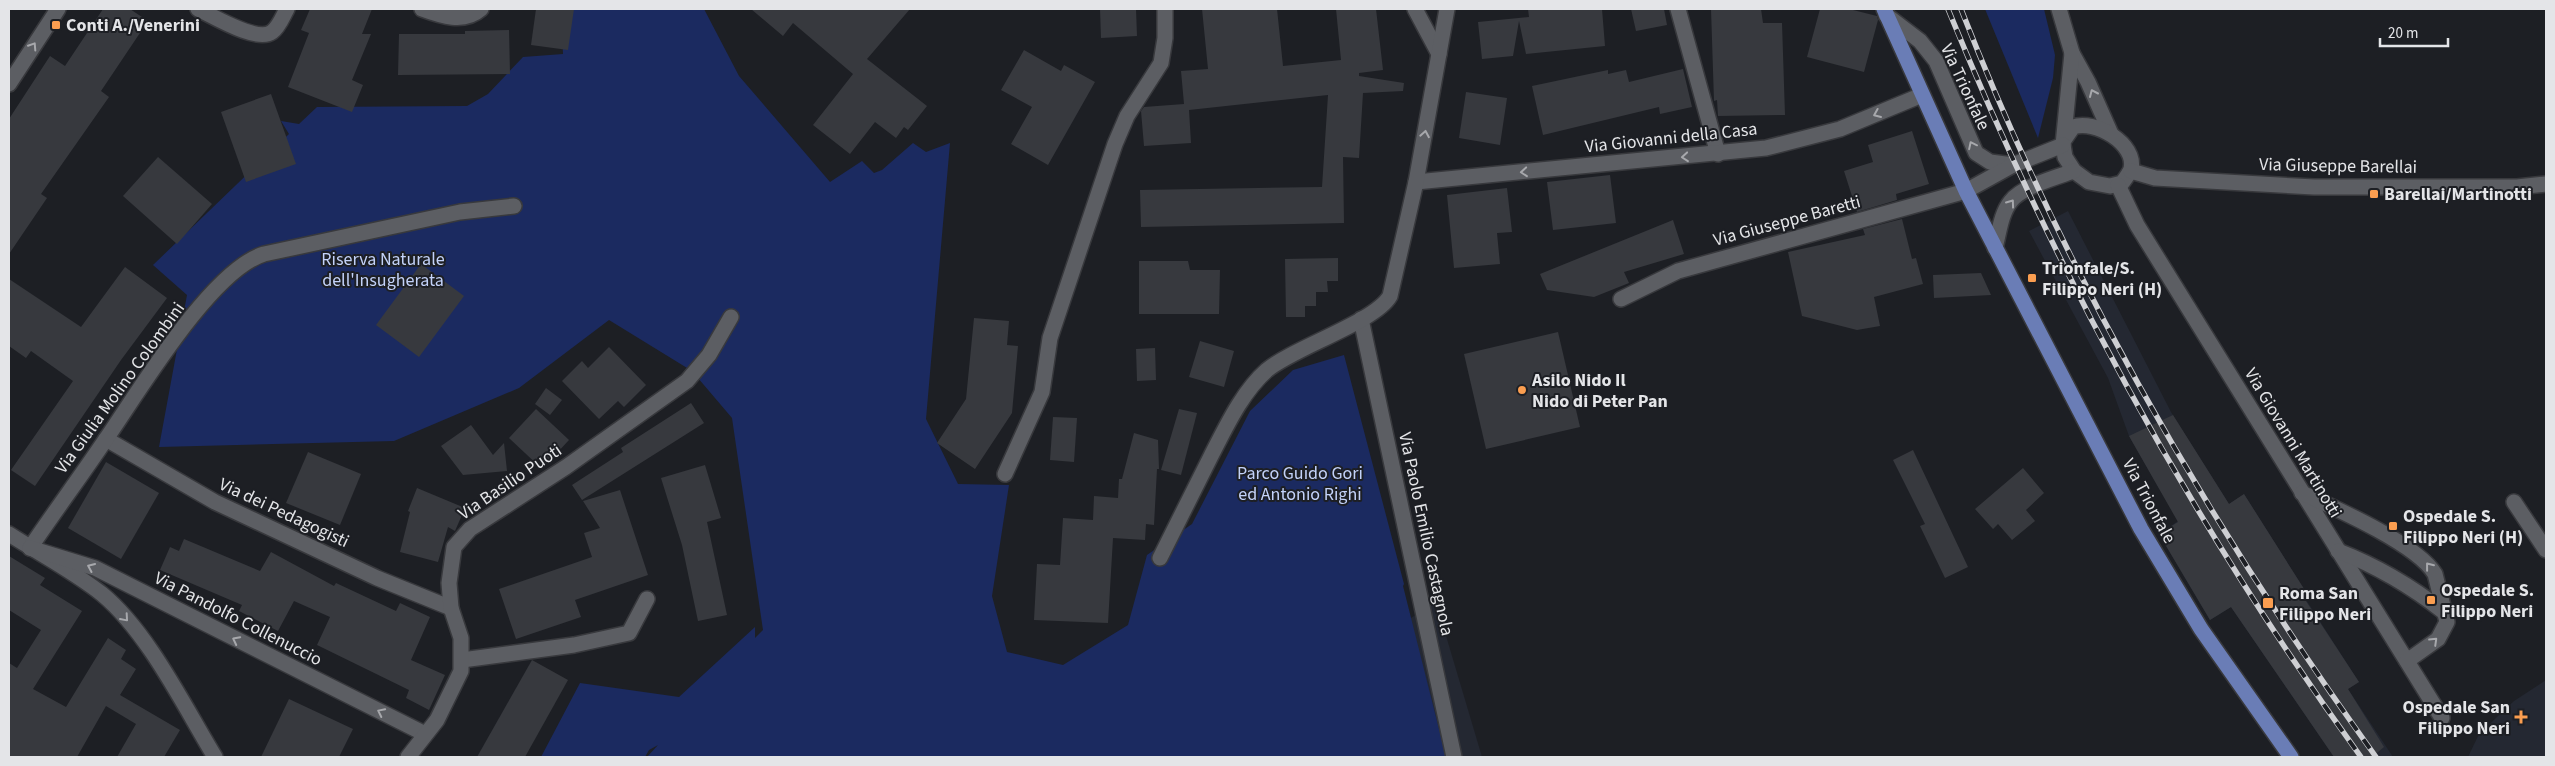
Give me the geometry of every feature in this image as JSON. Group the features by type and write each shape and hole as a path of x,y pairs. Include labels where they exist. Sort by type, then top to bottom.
{"main road":[{"name":"Via Trionfale","path":"1885,12 1966,191 2141,529 2169,578 2222,660 2291,757"}],"street":[{"path":"9,84 58,9"},
{"path":"198,9 244,31 264,34 274,29 287,9"},
{"path":"422,9 459,18 474,14 482,9"},
{"path":"1005,474 1042,392 1050,338 1126,116 1161,64 1165,38 1165,9"},
{"path":"1415,9 1438,54"},
{"path":"1160,558 1231,418 1256,382 1280,360 1361,319 1387,302 1393,288 1416,182 1447,9"},
{"path":"1678,9 1718,154"},
{"path":"2059,9 2072,53 2088,82 2111,134 2129,156 2130,171 2122,183 2118,185 2095,184 2074,172 2065,157 2063,142 2072,53"},
{"name":"Via Trionfale","path":"1885,12 1920,41 1936,62 1976,153 1990,162 2013,165"},
{"name":"Via Giovanni della Casa","path":"1416,182 1766,148 1805,140 1840,129 1922,95"},
{"path":"1966,191 2013,165 2063,142 2069,130 2082,124 2098,127 2111,134"},
{"name":"Via Giuseppe Barellai","path":"2130,171 2155,178 2314,187 2517,187 2546,184"},
{"path":"1995,248 2004,214 2011,201 2023,192 2074,172"},
{"name":"Via Giovanni Martinotti","path":"2118,185 2137,225 2442,718"},
{"name":"Via Giuseppe Baretti","path":"1621,299 1678,271 1966,191"},
{"name":"Via Giulia Molino Colombini","path":"30,548 167,349 221,283 246,262 264,254 460,212 514,206"},
{"name":"Via Basilio Puoti","path":"408,757 437,720 461,671 462,638 451,608 448,593 450,566 454,547 459,539 628,425 687,381 705,361 731,317"},
{"name":"Via Paolo Emilio Castagnola","path":"1361,319 1454,757"},
{"name":"Via dei Pedagogisti","path":"106,439 215,502 377,578 451,608"},
{"path":"2302,493 2389,538 2426,560 2435,574 2447,622 2438,639 2407,661"},
{"path":"2514,502 2546,550"},
{"path":"9,534 67,569 102,595 123,615 164,673 215,757"},
{"name":"Via Pandolfo Collenuccio","path":"30,548 95,568 425,734"},
{"path":"2338,551 2384,571 2419,592 2444,612"},
{"path":"462,660 574,645 629,633 647,598"}],"shaded area":[{"path":"2068,211 2171,412 2229,504 2244,494 2306,592 2303,595 2359,682 2348,689 2393,757 2334,757 2231,607 2210,620 2159,534 2178,521 2129,436 2108,378 2029,231"},
{"path":"1436,602 1482,757 1377,757 1353,655"},
{"name":"Ospedale San Filippo Neri","path":"2546,680 2546,757 2468,757 2479,734 2514,701"}],"green space":[{"name":"Riserva Naturale dell'Insugherata","path":"561,9 704,9 739,76 830,182 862,161 874,173 882,170 913,143 926,152 950,143 926,419 958,484 1009,485 992,596 1007,652 1063,665 1128,625 1147,555 1192,524 1250,411 1293,370 1344,355 1404,584 1446,757 647,757 658,745 649,750 645,757 541,757 580,683 679,697 755,627 755,638 763,630 732,418 692,371 609,320 519,388 394,441 159,447 187,295 153,265 289,134 281,121 299,124 317,107 467,106 488,94 523,57 563,54"},
{"path":"1985,9 2044,9 2055,55 2053,78 2038,138"}],"building":[{"path":"103,9 130,9 148,21 101,91 109,97 41,194 47,198 9,254 9,119 50,56 65,66"},
{"path":"310,9 372,9 362,34 371,34 352,80 363,85 352,112 288,87 309,33 301,30"},
{"path":"536,9 574,9 568,50 531,45"},
{"path":"751,9 910,9 867,59 927,106 908,130 904,127 896,138 875,122 850,154 813,125 853,74 793,23 783,36"},
{"path":"1100,9 1136,9 1137,36 1101,38"},
{"path":"1202,9 1277,9 1283,66 1341,60 1336,9 1376,9 1383,70 1359,73 1359,76 1404,83 1403,91 1363,93 1359,158 1343,157 1344,223 1141,227 1140,190 1322,187 1328,95 1189,110 1191,143 1144,146 1141,111 1144,107 1184,104 1181,71 1208,69"},
{"path":"1528,9 1602,9 1605,46 1526,54 1519,21 1513,56 1482,59 1478,22 1529,17"},
{"path":"1631,9 1664,9 1667,25 1636,31"},
{"path":"1711,9 1761,9 1763,23 1782,23 1785,115 1718,116 1717,100 1714,101"},
{"path":"1820,9 1849,9 1877,16 1878,20 1864,72 1807,57"},
{"path":"509,30 510,74 398,75 399,34 465,34 465,31"},
{"path":"1024,50 1061,71 1064,65 1095,82 1048,165 1011,144 1032,107 1001,90"},
{"path":"1683,69 1692,107 1660,114 1659,107 1543,135 1532,86 1608,70 1608,74 1626,70 1629,82"},
{"path":"1466,92 1507,98 1500,145 1459,138"},
{"path":"271,94 296,164 246,182 221,112"},
{"path":"1912,131 1929,184 1896,194 1897,200 1857,212 1844,171 1873,162 1868,145"},
{"path":"158,157 212,204 177,244 123,196"},
{"path":"1610,175 1616,223 1553,230 1547,182"},
{"path":"1507,188 1512,232 1497,233 1500,264 1454,268 1447,195"},
{"path":"1902,219 1912,259 1916,258 1923,284 1874,297 1880,326 1857,330 1802,316 1788,252 1865,235 1863,229"},
{"path":"1673,220 1684,254 1624,272 1629,283 1594,297 1547,290 1540,274"},
{"path":"1338,258 1338,281 1327,281 1328,292 1316,292 1316,306 1305,306 1305,317 1286,317 1285,259"},
{"path":"1139,261 1188,261 1190,270 1220,270 1219,314 1139,314"},
{"path":"421,264 464,296 419,357 376,325"},
{"path":"125,267 167,298 121,360 35,486 11,470 73,381 31,351 26,358 9,346 9,279 81,327"},
{"path":"1981,273 1991,295 1934,298 1933,275"},
{"path":"974,318 1009,321 1007,345 1018,346 1012,413 975,469 937,443 966,399"},
{"name":"Asilo Nido Il Nido di Peter Pan","path":"1558,332 1580,427 1486,449 1464,354"},
{"path":"1200,341 1234,351 1224,387 1189,377"},
{"path":"609,347 646,385 624,407 618,401 599,419 562,381 582,361 588,368"},
{"path":"1155,348 1156,380 1137,381 1136,349"},
{"path":"546,388 562,400 550,415 535,404"},
{"path":"691,403 704,423 582,500 572,485 623,452 621,448"},
{"path":"536,409 569,440 542,469 509,438"},
{"path":"1179,409 1197,413 1181,475 1161,470"},
{"path":"2173,415 2229,504 2244,494 2306,592 2302,595 2359,682 2348,689 2384,747 2372,757 2334,757 2231,607 2210,620 2159,534 2178,522 2129,436"},
{"path":"1053,417 1077,418 1074,462 1050,460"},
{"path":"471,425 493,455 504,443 507,471 463,475 441,446"},
{"path":"1134,433 1158,440 1159,469 1157,469 1154,525 1146,524 1145,540 1113,538 1108,623 1034,620 1037,564 1060,565 1063,518 1093,520 1094,496 1118,498 1119,479 1122,479"},
{"path":"1913,450 1968,567 1945,578 1920,526 1925,524 1893,460"},
{"path":"308,452 361,474 340,525 286,503"},
{"path":"106,462 159,493 121,559 68,528"},
{"path":"705,465 721,518 707,522 727,615 698,621 682,545 661,478"},
{"path":"2023,468 2044,493 2026,510 2035,521 2012,540 1998,524 1993,529 1975,509"},
{"path":"417,488 465,508 455,531 448,527 438,562 400,552 410,512 408,511"},
{"path":"620,490 648,575 575,600 581,617 516,639 499,589 592,557 584,533 600,528 583,501"},
{"path":"184,539 260,571 271,552 334,586 336,583 396,611 400,603 430,617 411,660 445,675 429,710 406,698 409,690 317,645 330,617 294,601 278,631 239,611 242,605 160,570 170,547 179,551"},
{"path":"9,556 45,578 40,585 82,611 33,689 66,707 108,638 126,650 121,659 136,669 120,695 180,730 164,757 117,757 136,724 106,706 77,757 9,757 9,663 17,668 41,630 9,610"},
{"path":"532,660 568,680 525,757 477,757"},
{"path":"289,699 353,729 339,757 261,757"}],"railway":[{"path":"1948,9 2034,205 2132,395 2185,488 2241,580 2299,669 2361,757"},
{"path":"1961,9 2002,108 2046,205 2094,301 2145,396 2255,580 2314,669 2376,757"}],"place":[{"name":"Conti A./Venerini","path":"56,25"},
{"name":"Barellai/Martinotti","path":"2374,194"},
{"name":"Trionfale/S. Filippo Neri (H)","path":"2032,278"},
{"name":"Asilo Nido Il Nido di Peter Pan","path":"1522,390"},
{"name":"Ospedale S. Filippo Neri (H)","path":"2393,526"},
{"name":"Ospedale S. Filippo Neri","path":"2431,600"},
{"name":"Roma San Filippo Neri","path":"2268,603"},
{"name":"Ospedale San Filippo Neri","path":"2521,717"}],"park label":[{"name":"Parco Guido Gori ed Antonio Righi","path":"1300,483"}]}
